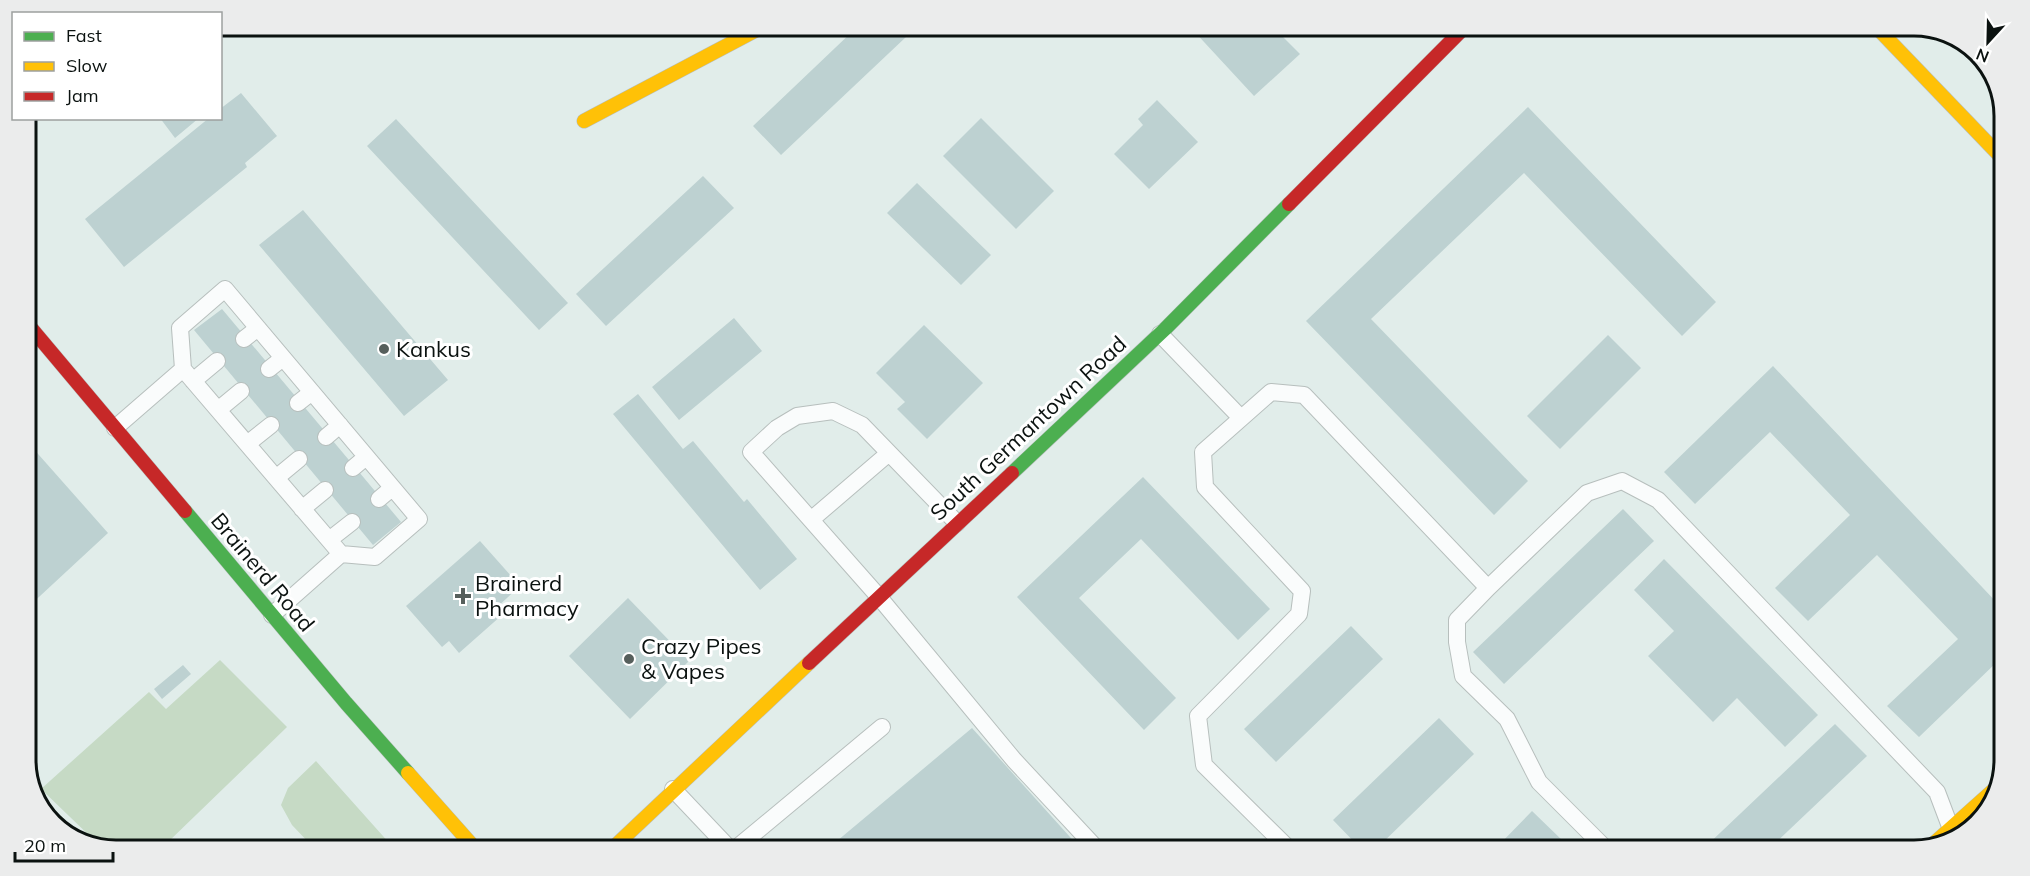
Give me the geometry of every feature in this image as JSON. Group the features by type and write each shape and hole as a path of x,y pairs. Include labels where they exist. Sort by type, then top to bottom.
{"main road":[{"path":"584,121 745,36"},
{"name":"South Germantown Road","path":"621,840 1160,333 1456,36"},
{"path":"1885,36 1994,150"},
{"name":"Brainerd Road","path":"36,334 346,703 468,840"},
{"path":"1946,833 1983,799"}],"lane":[{"path":"225,289 284,358 419,519 375,557 341,554 188,375 180,328 225,289"},
{"path":"244,339 258,328"},
{"path":"1160,333 1241,418"},
{"path":"269,369 284,358"},
{"path":"115,428 188,375 217,361"},
{"path":"218,410 242,391"},
{"path":"298,403 312,392"},
{"path":"1280,840 1204,765 1198,716 1299,615 1302,591 1205,487 1203,452 1270,392 1304,395 1488,588"},
{"path":"957,523 862,425 833,411 797,416 777,428 751,452 879,597 1014,760 1088,840"},
{"path":"247,444 271,425"},
{"path":"326,437 340,425"},
{"path":"812,519 889,453"},
{"path":"352,468 366,457"},
{"path":"276,478 299,459"},
{"path":"1597,840 1539,782 1507,719 1463,676 1457,642 1457,620 1587,493 1622,481 1658,500 1886,736 1936,792 1951,829"},
{"path":"379,499 392,488"},
{"path":"302,508 325,490"},
{"path":"329,540 352,522"},
{"path":"272,615 341,554"},
{"path":"746,840 882,727"},
{"path":"673,789 721,840"}],"green space":[{"path":"220,660 287,727 170,840 116,840 88,835 42,790 149,692 166,709"},
{"path":"316,761 387,840 306,840 292,825 281,805 288,788"}],"building":[{"path":"848,36 906,37 781,155 753,126"},
{"path":"1198,36 1282,36 1300,54 1254,96"},
{"path":"241,93 277,136 245,163 247,167 124,267 85,219 207,120 222,120 222,107"},
{"path":"1157,100 1198,142 1149,189 1114,154 1143,125 1138,119"},
{"path":"1528,107 1716,302 1682,336 1524,173 1371,319 1528,481 1494,515 1306,321"},
{"path":"981,118 1054,191 1016,229 943,156"},
{"path":"396,119 568,303 539,330 367,146"},
{"path":"162,120 197,120 175,138"},
{"path":"703,176 734,208 606,326 576,294"},
{"path":"917,183 991,255 961,285 887,213"},
{"path":"303,210 448,380 404,416 259,245"},
{"path":"222,309 401,522 373,545 194,330"},
{"path":"734,318 762,351 679,420 652,387"},
{"path":"924,325 983,383 927,439 897,409 905,402 876,373"},
{"path":"1608,335 1641,368 1560,449 1527,416"},
{"path":"1773,366 1994,600 1994,665 1919,737 1887,706 1958,639 1877,555 1808,621 1775,588 1850,515 1770,432 1695,504 1664,472"},
{"path":"638,394 683,449 693,441 744,502 747,499 797,559 760,590 613,414"},
{"path":"36,452 108,533 36,600"},
{"path":"1143,477 1270,609 1238,640 1141,539 1079,598 1176,698 1144,730 1017,597"},
{"path":"1623,509 1654,541 1504,684 1473,652"},
{"name":"Brainerd Pharmacy","path":"480,541 520,586 496,608 502,615 459,653 449,641 442,647 406,606"},
{"path":"1664,559 1818,715 1785,747 1737,698 1713,722 1648,656 1674,631 1634,590"},
{"name":"Crazy Pipes & Vapes","path":"628,598 689,661 630,719 569,656"},
{"path":"1351,626 1383,659 1276,762 1244,729"},
{"path":"183,665 191,674 162,699 154,689"},
{"path":"1439,718 1474,754 1385,840 1352,840 1333,820"},
{"path":"1835,724 1867,756 1779,840 1713,840"},
{"path":"972,728 1073,840 838,840"},
{"path":"1532,811 1562,840 1504,840"}],"traffic: fast":[{"path":"1012,473 1165,329 1289,204"},
{"path":"185,511 346,703 408,773"}],"traffic: slow":[{"path":"584,121 745,36"},
{"path":"1885,36 1994,150"},
{"path":"621,840 809,663"},
{"path":"408,773 468,840"},
{"path":"1945,833 1984,799"}],"traffic: jam":[{"path":"1289,204 1456,36"},
{"path":"36,334 185,511"},
{"path":"809,663 1012,473"}],"place":[{"name":"Kankus","path":"384,349"},
{"name":"Brainerd Pharmacy","path":"463,596"},
{"name":"Crazy Pipes & Vapes","path":"629,659"}]}
